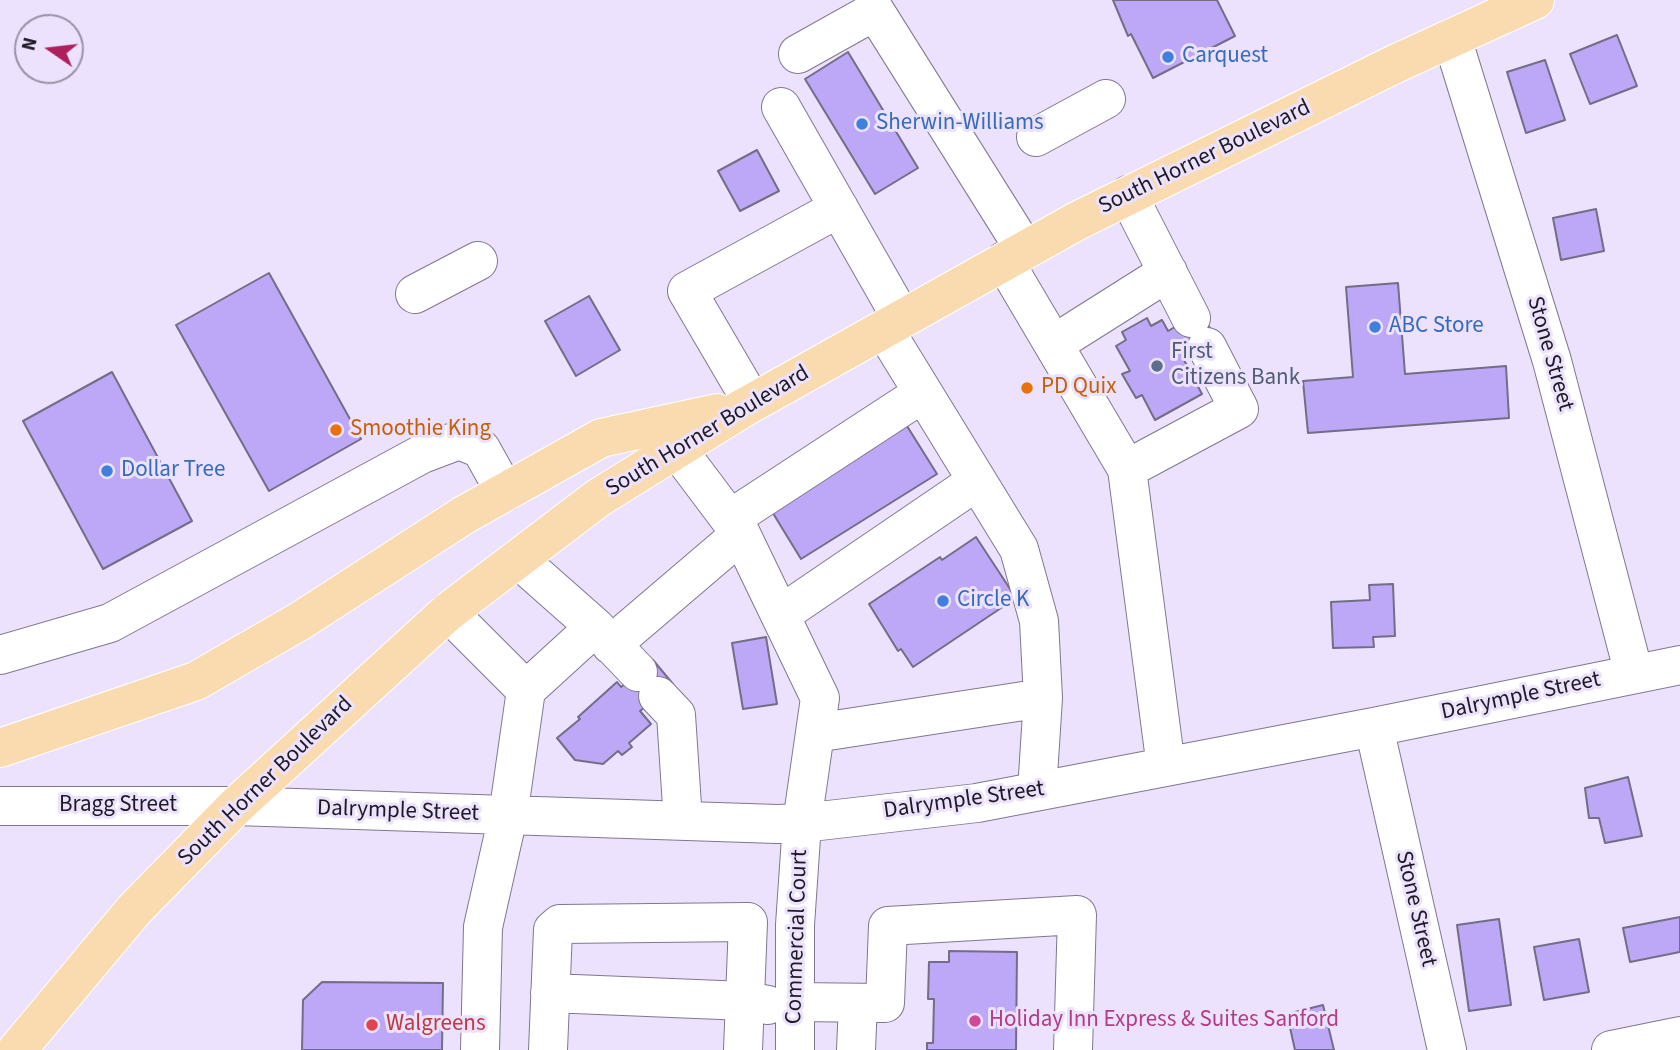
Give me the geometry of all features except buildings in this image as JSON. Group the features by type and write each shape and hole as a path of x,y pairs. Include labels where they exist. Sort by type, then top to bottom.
{"main road":[{"name":"South Horner Boulevard","path":"17,1050 134,910 236,806 447,612 598,498 748,405 1014,255 1128,195 1535,0"},
{"path":"0,748 196,681 300,621 464,515 601,438 748,405"}],"street":[{"path":"799,54 875,11 1014,255 1054,344 1128,469 1166,767"},
{"name":"Stone Street","path":"1452,38 1552,360 1634,674"},
{"path":"1035,137 1106,99"},
{"path":"781,107 839,208 923,393 1019,550 1038,621 1043,698 1037,791"},
{"path":"1128,195 1239,409 1128,469"},
{"path":"748,405 687,291 839,208"},
{"path":"415,294 478,261"},
{"path":"1054,344 1168,272"},
{"path":"480,1050 483,927 508,816 526,690 603,636 736,526 923,393"},
{"path":"0,655 110,623 422,454 458,440 481,449 505,492"},
{"name":"Commercial Court","path":"677,449 736,526 820,698 802,823 795,925 795,1050"},
{"path":"780,615 977,481"},
{"path":"518,559 603,636 676,715 683,821"},
{"path":"447,612 526,690"},
{"name":"Dalrymple Street","path":"236,806 802,823 977,803 1680,665"},
{"path":"815,733 1043,698"},
{"name":"Stone Street","path":"1374,727 1447,1050"},
{"name":"Bragg Street","path":"0,806 236,806"},
{"path":"550,993 745,1001 794,1006 885,1003 888,926 1077,915 1073,1050"},
{"path":"743,1050 748,922"},
{"path":"548,1050 553,930 561,924 748,922 795,925"},
{"path":"856,1050 858,1003"},
{"path":"1611,1050 1680,1035"}],"place":[{"name":"Carquest","path":"1168,57"},
{"name":"Sherwin-Williams","path":"862,124"},
{"name":"ABC Store","path":"1375,327"},
{"name":"First Citizens Bank","path":"1157,366"},
{"name":"PD Quix","path":"1027,388"},
{"name":"Smoothie King","path":"336,430"},
{"name":"Dollar Tree","path":"107,471"},
{"name":"Circle K","path":"943,601"},
{"name":"Holiday Inn Express & Suites Sanford","path":"975,1021"},
{"name":"Walgreens","path":"372,1025"}]}
